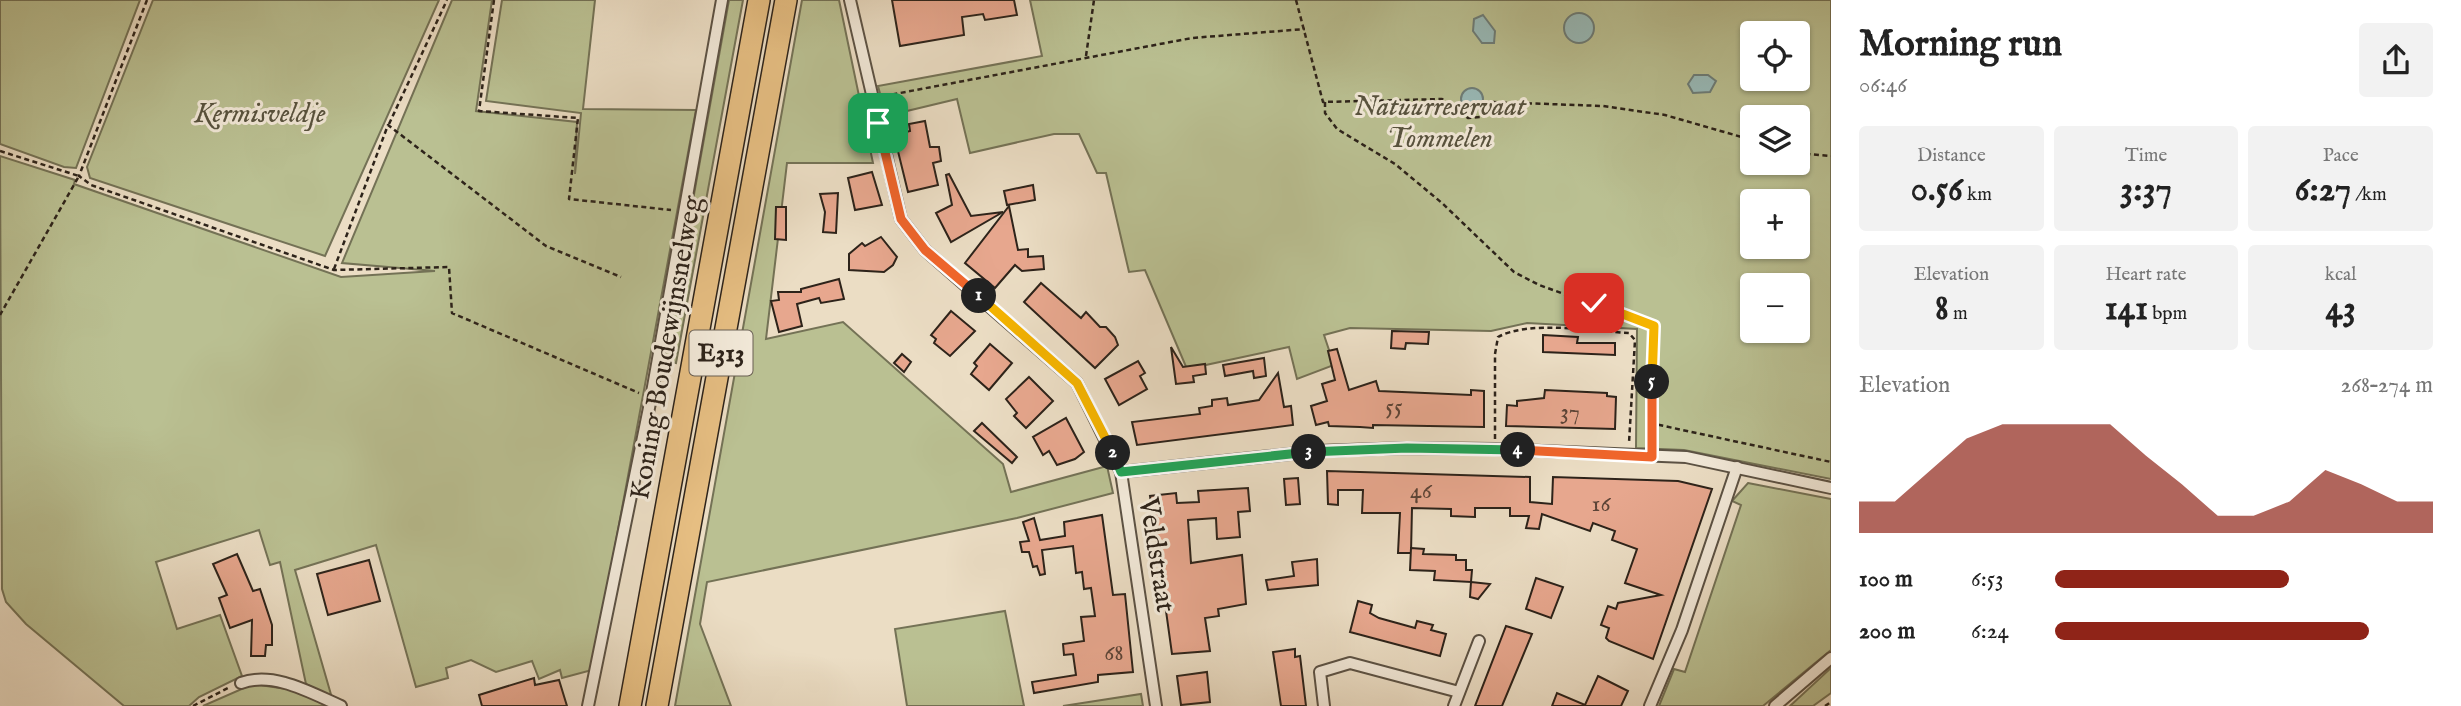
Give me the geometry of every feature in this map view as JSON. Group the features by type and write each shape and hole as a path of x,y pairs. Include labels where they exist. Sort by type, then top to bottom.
{"highway":[{"name":"Koning Boudewijnsnelweg","path":"630,706 759,0"},
{"name":"Koning Boudewijnsnelweg","path":"657,706 786,0"}],"street":[{"path":"588,706 651,398 722,0"},
{"name":"Veldstraat","path":"850,0 901,219 911,235 1066,371 1086,396 1121,472 1156,706"},
{"path":"1121,472 1318,451 1495,449 1686,457 1831,488"},
{"path":"1650,706 1682,630 1737,467"},
{"path":"1454,706 1479,641"},
{"path":"1775,706 1831,658"},
{"path":"1324,706 1320,671 1350,663 1459,692"},
{"path":"241,682 254,678 271,680 341,706"}],"path":[{"path":"0,315 79,176 148,0"},
{"path":"334,270 388,125 447,0"},
{"path":"495,0 478,111 578,118 569,199 677,211"},
{"path":"1086,56 1094,0"},
{"path":"1296,0 1325,102 1325,113 1337,129 1395,164 1442,203 1514,272 1539,285 1654,326 1650,423 1652,457"},
{"path":"873,99 1086,56 1128,52 1192,38 1305,29"},
{"path":"1325,102 1442,99 1468,117 1480,117 1493,102 1603,106 1665,115 1740,137"},
{"path":"388,125 546,246 621,277"},
{"path":"0,151 79,176 92,185 334,270 449,267 453,313 651,398"},
{"path":"1810,154 1831,156"},
{"path":"1495,449 1495,354 1498,337 1519,329 1595,331 1629,333 1635,340 1628,456"},
{"path":"1650,423 1831,462"},
{"path":"193,706 241,682"},
{"path":"1825,706 1831,702"}],"green space":[{"path":"0,0 140,0 76,168 64,167 0,144"},
{"name":"Kermisveldje","path":"153,0 439,0 325,256 90,178 87,167"},
{"path":"452,0 492,0 476,111 577,122 575,174 581,113 486,101 502,0 595,0 583,109 696,110 592,670 562,678 560,670 539,679 532,661 496,672 471,660 446,668 448,678 416,687 376,545 295,570 332,698 306,684 280,562 270,565 259,530 156,562 177,629 220,615 242,676 199,697 189,706 124,706 26,624 6,602 2,589 0,156 75,180 74,184 341,277 435,271 342,263"},
{"path":"729,0 743,0 676,363 664,361"},
{"path":"802,0 839,0 873,163 787,163 766,339 843,322 1003,464 1011,492 1107,466 1113,493 1017,518 707,582 700,624 731,706 675,706"},
{"name":"Natuurreservaat Tommelen","path":"1030,0 1831,0 1831,479 1684,450 1636,448 1637,329 1527,323 1491,331 1350,328 1324,335 1334,365 1297,379 1289,347 1187,369 1145,270 1129,272 1106,173 1097,173 1079,134 1054,134 970,153 957,99 886,116 878,86 1042,56"},
{"path":"1748,483 1831,499 1831,650 1763,706 1659,706 1674,669 1685,672 1741,505 1732,501"},
{"path":"1005,611 1024,706 907,706 895,629"},
{"path":"1831,668 1831,693 1813,706 1790,706"},
{"path":"253,684 294,690 330,706 203,706"},
{"path":"1141,694 1143,706 1063,706"}],"water":[{"path":"1579,13 1590,17 1594,28 1590,39 1579,43 1568,39 1564,28 1568,17"},
{"path":"1483,15 1495,31 1494,43 1482,43 1473,31 1474,19"},
{"path":"1694,75 1708,75 1716,81 1710,92 1693,93 1688,84"},
{"path":"1472,88 1480,91 1483,99 1480,107 1472,110 1464,107 1461,99 1464,91"}],"building":[{"path":"892,0 1014,0 1017,15 985,20 983,14 962,17 964,35 900,46"},
{"path":"925,121 930,147 939,147 941,161 933,163 938,185 908,192 894,135 910,131 909,124"},
{"path":"872,172 882,205 855,210 848,178"},
{"path":"949,174 971,216 1003,212 951,242 936,213 952,205 946,175"},
{"path":"1033,185 1035,200 1007,205 1004,191"},
{"path":"838,193 836,233 823,232 825,212 820,194"},
{"path":"1009,206 1018,250 1028,249 1028,257 1043,256 1044,269 1022,271 1015,265 995,288 965,263"},
{"path":"776,207 786,207 786,240 775,239"},
{"path":"881,237 897,257 893,265 884,272 849,270 849,254 862,243 865,246"},
{"path":"839,279 844,299 821,303 819,298 797,304 802,326 779,332 771,301 779,300 778,292 801,292 801,289"},
{"path":"1041,283 1081,318 1086,312 1100,327 1106,327 1115,337 1118,345 1095,368 1024,302"},
{"path":"951,311 975,331 950,356 934,343 936,339 931,335"},
{"path":"1392,331 1429,332 1428,344 1406,343 1405,349 1391,348"},
{"path":"1543,335 1578,337 1577,343 1615,343 1615,355 1543,352"},
{"path":"990,344 1012,363 989,390 971,374 977,366 974,363"},
{"path":"1171,347 1183,367 1205,364 1206,374 1193,376 1194,382 1176,384"},
{"path":"1337,349 1349,390 1376,381 1379,391 1471,395 1471,390 1484,391 1484,427 1373,425 1373,428 1329,426 1328,422 1316,425 1311,406 1327,401 1322,384 1335,380 1328,351"},
{"path":"902,354 911,362 904,372 894,363"},
{"path":"1264,358 1266,376 1254,378 1253,371 1225,376 1223,365"},
{"path":"1138,361 1145,373 1140,376 1147,389 1119,405 1105,379"},
{"path":"1278,373 1284,407 1291,406 1293,425 1137,445 1132,422 1200,414 1199,408 1212,406 1212,400 1227,398 1228,405 1259,400"},
{"path":"1029,377 1053,401 1026,428 1014,416 1017,413 1006,399"},
{"path":"1545,390 1607,393 1607,396 1616,397 1615,429 1506,426 1507,405 1517,406 1517,401 1544,398"},
{"path":"1066,418 1084,452 1075,459 1057,465 1049,451 1043,455 1033,437"},
{"path":"982,423 1017,457 1012,463 974,431"},
{"path":"1327,471 1530,477 1530,502 1552,504 1553,477 1678,481 1712,489 1653,659 1609,641 1606,638 1609,628 1601,625 1608,606 1616,609 1618,603 1661,595 1625,583 1637,549 1612,540 1615,531 1593,523 1590,531 1542,514 1539,529 1526,528 1529,516 1510,516 1510,508 1475,508 1475,517 1451,516 1451,509 1412,508 1411,553 1398,553 1400,513 1362,513 1363,490 1338,490 1338,505 1328,504"},
{"path":"1298,478 1300,504 1286,505 1284,479"},
{"path":"1248,488 1250,511 1238,512 1240,537 1217,539 1216,518 1188,520 1191,563 1242,555 1246,604 1218,609 1219,616 1205,618 1210,651 1172,654 1150,496 1176,493 1177,503 1199,502 1198,491"},
{"path":"1102,515 1113,595 1125,594 1133,672 1098,675 1098,682 1034,693 1032,682 1076,675 1073,654 1064,655 1063,644 1084,641 1081,617 1095,616 1091,588 1084,589 1082,572 1076,573 1073,546 1042,550 1045,574 1040,575 1037,566 1033,567 1029,552 1022,552 1020,542 1029,541 1023,522 1034,518 1040,540 1065,536 1064,522"},
{"path":"1411,548 1424,549 1423,554 1456,555 1456,560 1466,560 1466,570 1472,570 1471,582 1434,580 1435,571 1410,570"},
{"path":"237,554 253,591 260,589 272,625 272,645 266,645 265,656 251,656 252,620 230,628 219,598 227,595 213,564"},
{"path":"1317,559 1318,585 1268,590 1266,580 1294,576 1292,562"},
{"path":"369,560 380,601 328,615 317,574"},
{"path":"1536,578 1563,587 1551,618 1526,609"},
{"path":"1471,582 1490,584 1478,599 1470,597"},
{"path":"1358,601 1372,605 1370,613 1379,618 1415,628 1417,621 1433,625 1431,630 1446,634 1440,656 1350,632"},
{"path":"1506,626 1532,634 1502,706 1475,706"},
{"path":"1295,649 1295,657 1300,656 1306,706 1281,706 1273,652"},
{"path":"1207,672 1210,702 1181,705 1177,676"},
{"path":"1598,676 1628,691 1621,706 1552,706 1557,693 1585,705"},
{"path":"534,678 535,685 559,680 567,706 482,706 479,695"}],"route":[{"path":"878,123 901,219 911,235 1077,383 1086,396 1121,472 1318,451 1407,448 1495,449 1652,457 1650,434 1654,326 1594,303"}]}
